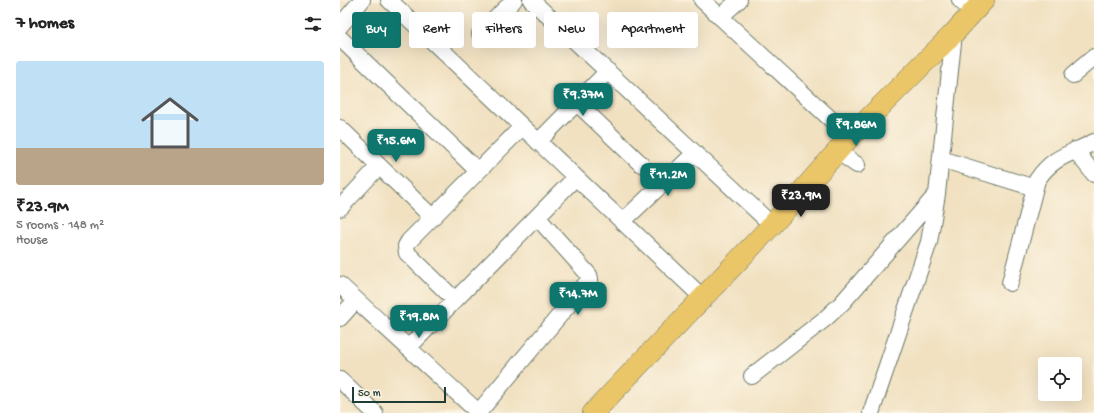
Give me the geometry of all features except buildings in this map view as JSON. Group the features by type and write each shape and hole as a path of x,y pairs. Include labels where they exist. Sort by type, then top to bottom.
{"main road":[{"path":"593,413 772,225 844,144 954,33 972,4"}],"street":[{"path":"340,26 362,0"},
{"path":"389,0 702,297"},
{"path":"502,12 514,0"},
{"path":"531,0 772,225"},
{"path":"702,0 844,144 857,165"},
{"path":"720,17 739,0"},
{"path":"871,413 928,242 937,194 954,33"},
{"path":"340,38 478,171"},
{"path":"1073,75 1094,57"},
{"path":"538,142 608,71"},
{"path":"577,103 641,164"},
{"path":"455,300 407,253 406,246 408,241 522,127"},
{"path":"340,128 432,217"},
{"path":"1010,284 1037,180 1044,170 1054,161 1094,142"},
{"path":"1075,150 1094,174"},
{"path":"622,222 695,153"},
{"path":"941,159 1035,188"},
{"path":"340,208 379,166"},
{"path":"408,348 575,178"},
{"path":"752,376 826,318 842,303 937,194"},
{"path":"340,285 478,413 590,279 589,275 537,217"},
{"path":"340,318 356,300"},
{"path":"340,380 375,413"}]}
